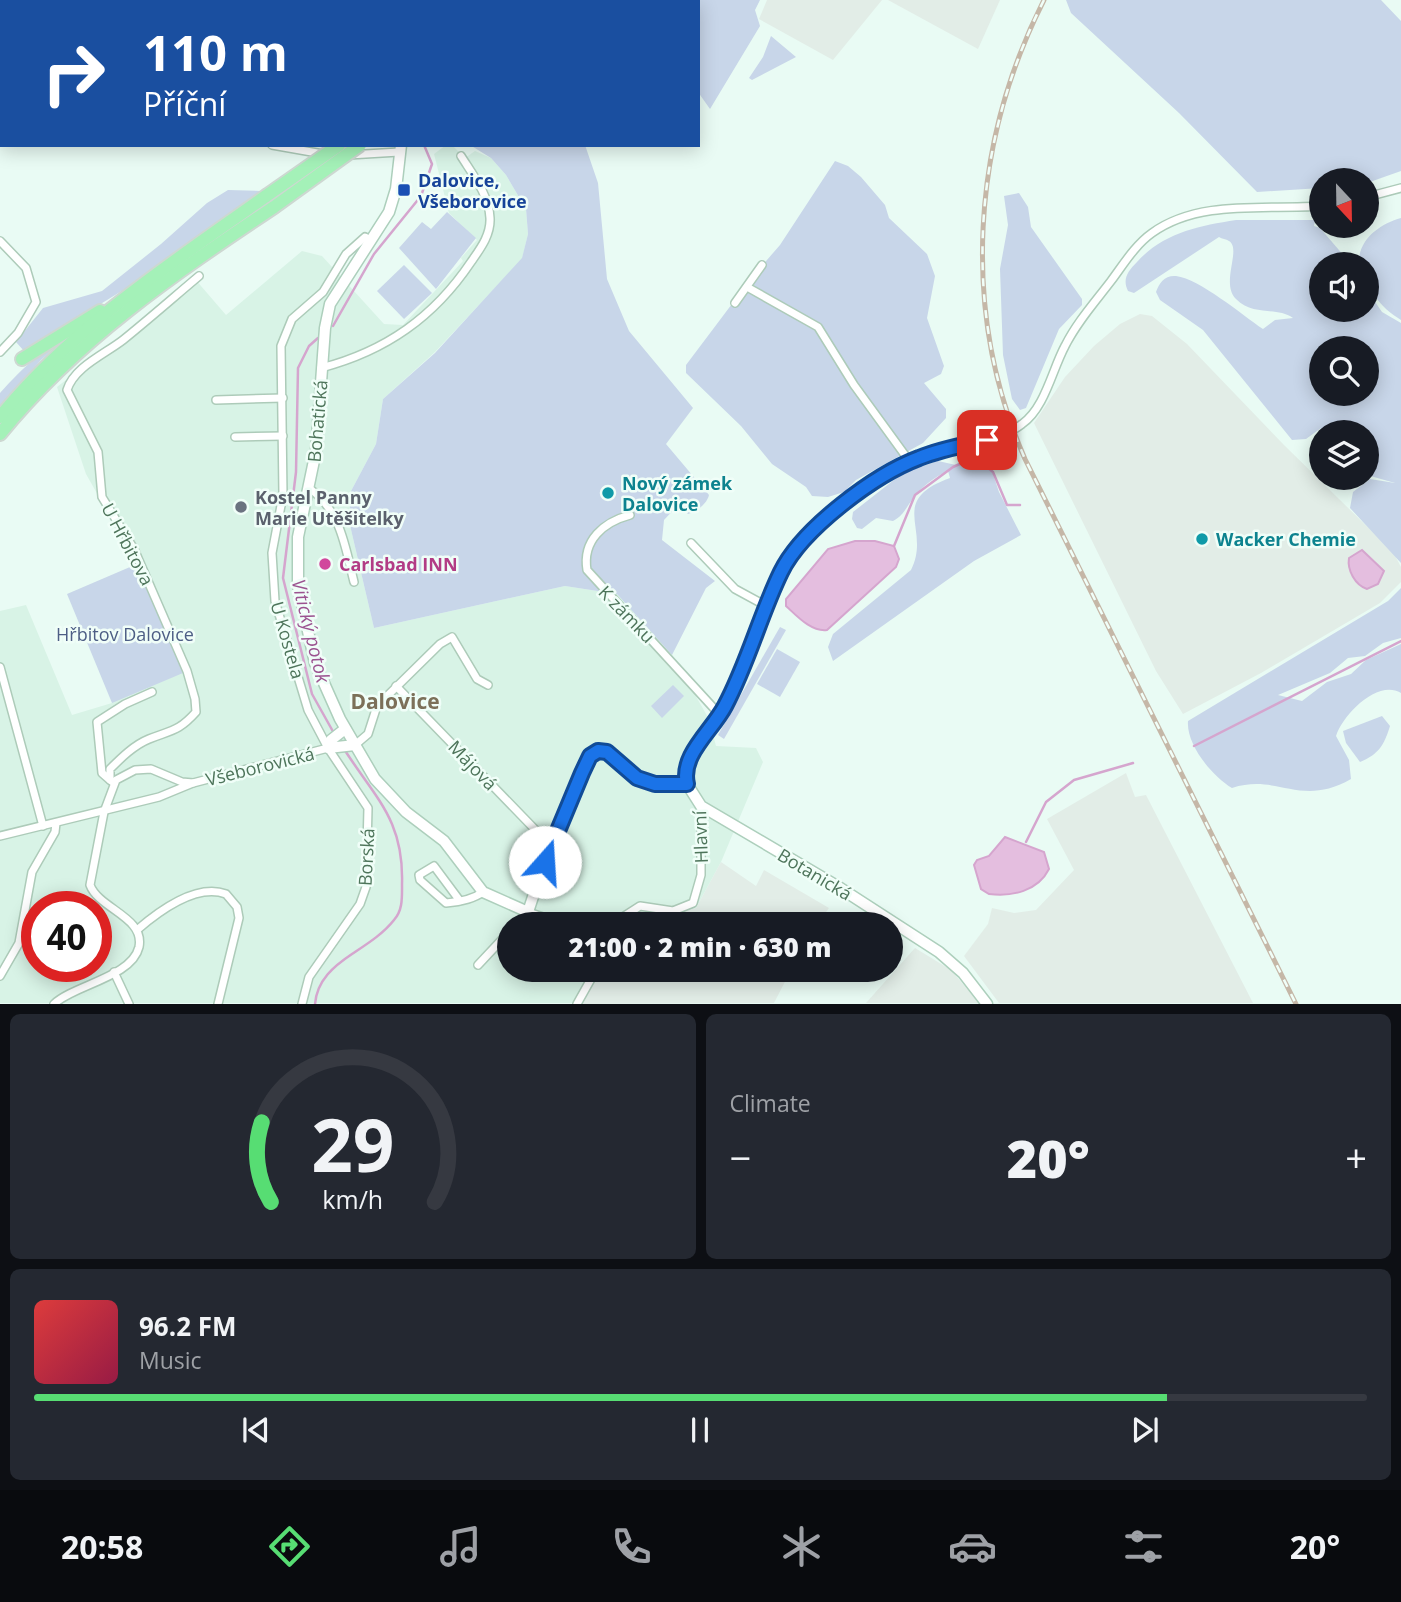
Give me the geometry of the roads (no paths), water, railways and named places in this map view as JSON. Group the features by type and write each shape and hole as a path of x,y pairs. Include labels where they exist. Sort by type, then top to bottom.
{"highway":[{"path":"0,434 66,363 142,296 270,202 337,147"},
{"path":"22,359 357,147"},
{"path":"0,417 57,356 135,288"}],"street":[{"path":"283,147 316,153 354,155 400,149"},
{"name":"Bohatická","path":"351,744 343,731 316,663 298,586 298,537 319,422 321,368 330,304 368,239 393,203 400,149"},
{"path":"321,368 344,362 400,336 440,302 487,238 491,222 489,204 461,156"},
{"path":"1379,194 1401,188"},
{"path":"351,744 389,796 444,841 483,892 528,912 550,845 590,756 598,751 607,752 637,778 655,784 687,784 687,763 720,715 743,671 781,572 793,552 819,526 845,503 910,462 1017,428 1029,419 1039,404 1075,328 1136,248 1150,234 1168,223 1205,211 1309,207"},
{"name":"U Kostela","path":"332,746 308,710 275,601 272,553 274,535 283,506 281,346 287,327 323,292 346,254 368,239"},
{"path":"0,241 26,268 36,302 18,333 0,352"},
{"path":"735,303 762,265"},
{"name":"U Hřbitova","path":"112,781 110,769 134,748 178,730 195,712 195,699 187,671 142,566 102,497 98,452 67,390 69,384 89,364 122,341 199,276"},
{"path":"747,287 818,327 854,385 910,462"},
{"path":"216,400 283,398"},
{"path":"234,437 283,436"},
{"path":"309,488 321,497 341,526 354,582"},
{"name":"K zámku","path":"630,515 604,524 598,531 588,552 587,570 720,715"},
{"path":"691,543 735,589 768,607"},
{"path":"332,746 351,744 368,734 377,706 452,637 477,679 488,685"},
{"path":"0,667 43,826"},
{"name":"Májová","path":"396,686 550,845"},
{"path":"54,1003 114,972 136,953 139,938 137,930 99,898 90,885 112,781 102,773 97,722 125,704 152,692"},
{"path":"332,746 343,731"},
{"name":"Všeborovická","path":"0,836 104,812 159,797 193,783 332,746"},
{"name":"Borská","path":"302,1003 309,977 360,904 366,887 368,808 332,746"},
{"name":"Všeborovická","path":"112,781 128,772 142,769 193,783"},
{"name":"Hlavní","path":"630,912 639,906 673,911 692,903 701,875 701,806 687,784"},
{"name":"Botanická","path":"701,806 837,886 939,952 963,973 987,1003"},
{"path":"0,976 19,943 32,872 55,832 56,823"},
{"path":"460,901 434,866 422,871 419,880 446,903 460,901 483,892"},
{"path":"137,930 149,920 200,891 226,894 237,907 239,918 218,1003"},
{"path":"478,965 497,945"},
{"path":"114,972 129,1003"},
{"path":"577,1003 589,982"}],"waterway":[{"name":"Vitický potok","path":"333,326 374,254 421,196 432,164 425,147"},
{"name":"Vitický potok","path":"318,338 309,346 298,368 296,472 283,578 312,694 340,744"},
{"path":"894,546 915,495 953,467 975,457 993,472 1007,505 1020,505"},
{"path":"1194,746 1401,641"},
{"name":"Vitický potok","path":"315,1004 319,988 328,974 385,930 397,916 401,903 401,862 393,826 386,811 344,749"},
{"path":"1026,842 1046,802 1074,780 1133,763"}],"railway":[{"path":"1044,0 1020,54 1002,111 989,169 983,227 983,286 990,345 1004,403 1025,459 1296,1004"}],"place":[{"name":"Dalovice, Všeborovice","path":"404,190"},
{"name":"Nový zámek Dalovice","path":"608,493"},
{"name":"Kostel Panny Marie Utěšitelky","path":"241,507"},
{"name":"Wacker Chemie","path":"1202,539"},
{"name":"Carlsbad INN","path":"325,564"}],"district":[{"name":"Dalovice","path":"395,701"}],"park label":[{"name":"Hřbitov Dalovice","path":"125,634"}]}
